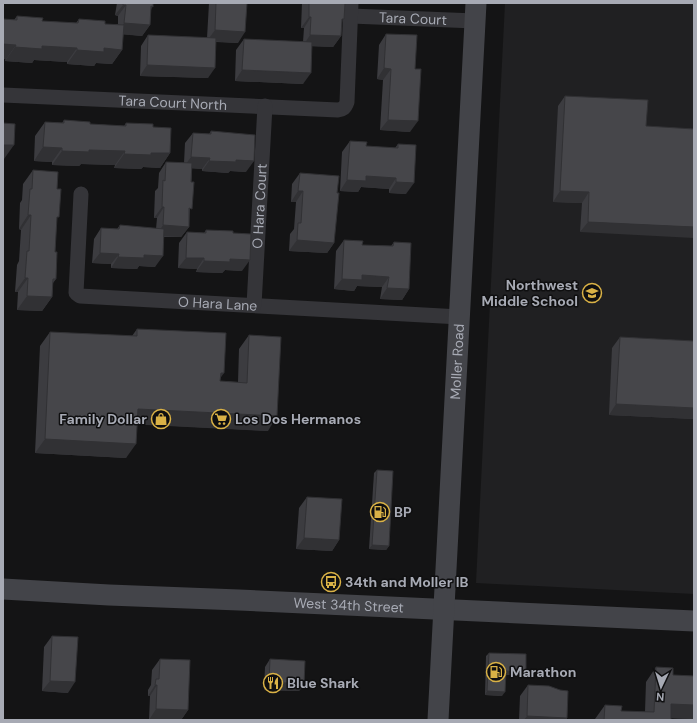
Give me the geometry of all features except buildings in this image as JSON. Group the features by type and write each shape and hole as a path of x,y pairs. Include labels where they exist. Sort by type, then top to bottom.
{"main road":[{"name":"Moller Road","path":"438,720 475,12"},
{"name":"West 34th Street","path":"3,588 109,595 694,621"}],"street":[{"name":"Tara Court","path":"351,9 412,18 475,12"},
{"name":"Tara Court North","path":"3,95 338,110 343,109 347,102 351,9"},
{"name":"O Hara Court","path":"254,305 265,106"},
{"name":"O Hara Lane","path":"81,194 76,293 80,296 460,317"}],"shaded area":[{"name":"Northwest Middle School","path":"505,3 694,3 694,594 476,583"}],"place":[{"name":"Northwest Middle School","path":"592,293"},
{"name":"Family Dollar","path":"161,419"},
{"name":"Los Dos Hermanos","path":"221,419"},
{"name":"BP","path":"380,512"},
{"name":"34th and Moller IB","path":"331,582"},
{"name":"Marathon","path":"496,672"},
{"name":"Blue Shark","path":"273,683"}]}
